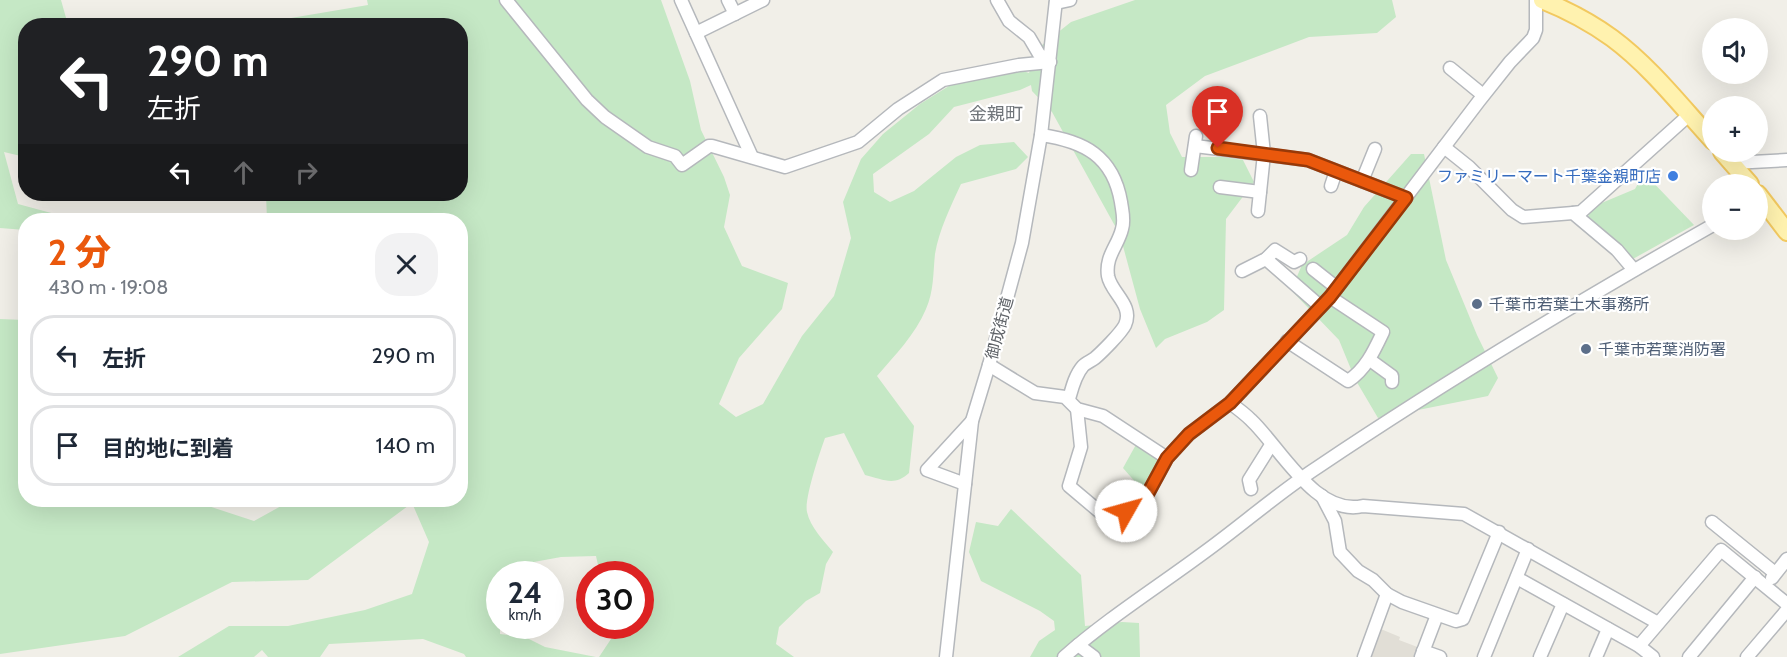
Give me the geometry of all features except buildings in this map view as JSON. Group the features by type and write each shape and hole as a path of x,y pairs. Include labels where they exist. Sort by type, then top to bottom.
{"main road":[{"path":"1542,0 1582,18 1614,39 1641,63 1702,129"},
{"path":"1732,162 1742,174"},
{"path":"1768,208 1787,232"}],"street":[{"path":"506,0 587,100 604,117 648,147 675,156 682,165 709,146 785,167 858,142 898,109 943,80 1019,65 1050,62"},
{"path":"681,0 752,157"},
{"path":"728,0 735,14"},
{"path":"696,33 763,0"},
{"path":"997,0 1009,21 1029,37 1039,54 1050,62"},
{"path":"1056,1 1070,0"},
{"path":"1041,135 1057,138 1096,153 1115,177 1123,218 1122,230 1108,258 1107,274 1110,283 1126,306 1128,315 1125,326 1097,357 1083,367 1075,379 1073,404 1081,447 1069,486 1107,518 1138,506 1147,495 1167,458 1189,434 1230,403 1334,292 1484,95 1533,38 1536,30 1536,0"},
{"name":"御成街道","path":"946,657 972,421 1022,243 1041,135 1056,1"},
{"path":"1450,68 1484,95"},
{"path":"1444,147 1469,167 1512,210 1523,217 1581,212 1689,115"},
{"path":"1258,211 1264,154 1260,116"},
{"path":"1191,170 1195,141 1308,160 1406,198"},
{"path":"1362,182 1376,149"},
{"path":"1768,159 1787,160"},
{"path":"1331,186 1336,171"},
{"path":"1220,187 1260,192"},
{"path":"1573,213 1617,250 1634,270"},
{"path":"1064,657 1316,468 1521,339 1702,231"},
{"path":"1242,271 1266,259 1275,250 1294,262 1299,259"},
{"path":"1266,259 1321,307"},
{"path":"1287,341 1348,381 1370,360 1383,332 1334,292 1312,269"},
{"path":"1370,360 1392,376 1392,382"},
{"path":"989,365 1035,393 1103,416 1167,458"},
{"path":"1230,403 1252,421 1291,469 1322,496 1335,521 1340,552 1358,571 1373,580 1387,594 1437,615 1456,621 1462,618 1499,532"},
{"path":"965,484 927,470 972,421"},
{"path":"1251,489 1249,480 1271,445"},
{"path":"1322,496 1351,509 1363,506 1464,514 1658,623"},
{"path":"1712,522 1775,573"},
{"path":"1484,657 1528,549"},
{"path":"1639,646 1721,550 1787,604"},
{"path":"1765,586 1787,559"},
{"path":"1689,657 1755,577"},
{"path":"1517,578 1639,646 1653,657"},
{"path":"1364,657 1387,594"},
{"path":"1540,657 1563,604"},
{"path":"1747,657 1787,610"},
{"path":"1437,615 1422,654 1440,657"},
{"path":"1596,657 1608,629"},
{"path":"1078,645 1094,657"}],"shaded area":[{"path":"1376,627 1400,637 1399,640 1420,648 1417,657 1367,657"}],"green space":[{"path":"0,0 61,0 66,18 18,18 18,155 4,152 18,204 51,213 18,213 18,229 0,228"},
{"path":"367,0 661,0 690,81 701,130 724,177 730,195 724,227 742,266 788,283 782,309 739,358 719,404 736,417 763,404 802,336 834,296 851,238 843,202 861,159 883,134 920,104 957,81 1023,71 1029,73 1037,49 1071,22 1135,0 1392,0 1396,17 1377,33 1309,37 1205,76 1166,105 1170,133 1182,157 1222,157 1243,160 1254,182 1226,219 1224,310 1207,322 1165,339 1156,348 1140,309 1120,235 1052,112 1032,91 1031,85 954,107 929,134 873,174 874,192 890,202 914,191 956,157 980,145 1014,142 1028,157 1016,169 961,184 939,236 932,289 926,309 910,336 877,376 914,426 909,473 893,481 865,475 844,433 825,438 810,487 807,512 814,528 833,552 826,564 820,593 806,601 779,627 776,644 794,657 599,657 611,639 654,639 654,561 597,561 596,556 561,557 539,561 486,561 486,639 529,639 545,647 596,657 466,657 464,654 423,639 329,644 320,657 268,657 262,650 254,657 178,657 229,626 288,626 365,610 412,594 429,542 414,507 468,507 468,213 267,213 266,201 468,201 468,18 291,18 368,5"},
{"path":"1411,154 1424,154 1446,260 1477,335 1498,378 1488,396 1378,418 1355,379 1339,340 1291,290 1302,265 1347,235 1364,207"},
{"path":"1644,173 1694,225 1631,260 1587,219 1592,207 1635,189"},
{"path":"0,319 18,320 18,507 211,507 254,521 279,507 407,507 308,580 232,582 125,636 0,654"},
{"path":"1138,441 1164,460 1145,493 1123,468"},
{"path":"1011,509 1081,575 1085,626 1122,622 1139,623 1140,657 1030,657 1039,641 1055,630 1054,621 1040,611 981,581 969,552 976,522 998,526"}],"place":[{"name":"ファミリーマート千葉金親町店","path":"1673,176"},
{"name":"千葉市若葉土木事務所","path":"1477,304"},
{"name":"千葉市若葉消防署","path":"1586,349"}],"district":[{"name":"金親町","path":"996,114"}],"route":[{"path":"1126,511 1138,506 1147,495 1167,458 1189,434 1230,403 1330,297 1406,198 1308,160 1218,148"}]}
